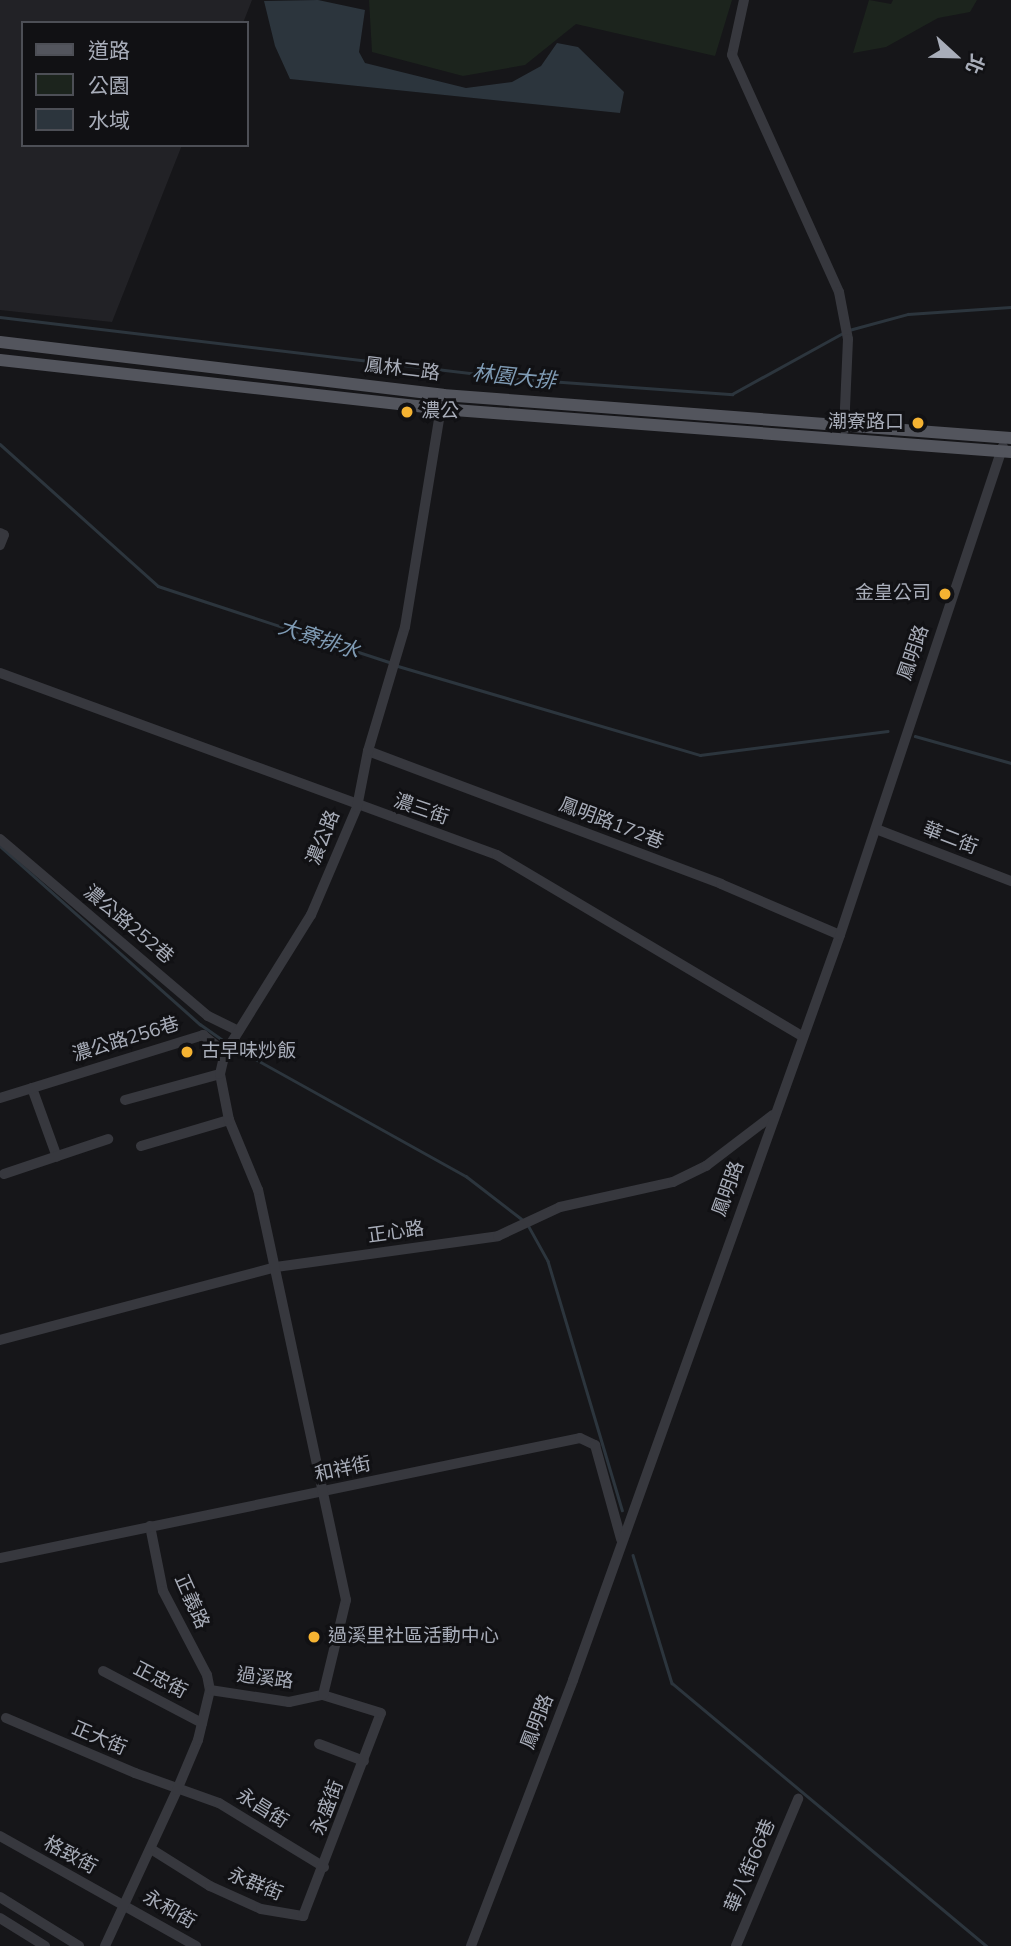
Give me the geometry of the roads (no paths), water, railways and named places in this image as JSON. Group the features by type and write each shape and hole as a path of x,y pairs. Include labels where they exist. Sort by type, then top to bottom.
{"main road":[{"name":"鳳林二路","path":"0,342 443,395 1007,438"},
{"name":"鳳林二路","path":"0,360 441,409 1007,452"}],"street":[{"path":"744,0 732,55 833,275 843,316 848,339 844,441"},
{"name":"濃公路","path":"276,1267 258,1190 229,1120 220,1074 228,1048 311,915 356,807 368,751 399,655 443,395"},
{"name":"鳳明路","path":"471,1946 573,1680 840,935 926,670 1007,452 1007,438"},
{"name":"濃三街","path":"0,673 523,868 803,1037"},
{"name":"鳳明路172巷","path":"368,751 721,884 840,935"},
{"name":"華二街","path":"876,829 1011,881"},
{"name":"濃公路252巷","path":"0,839 208,1016 239,1031"},
{"name":"濃公路256巷","path":"0,1098 203,1035 228,1048"},
{"path":"125,1100 220,1074"},
{"path":"32,1088 57,1157"},
{"name":"正心路","path":"0,1340 276,1267 471,1242 518,1228 537,1217 593,1198 673,1182 706,1166 775,1114"},
{"path":"141,1146 229,1120"},
{"path":"4,1174 108,1139"},
{"path":"276,1267 326,1492 346,1600 323,1695"},
{"name":"和祥街","path":"0,1558 587,1438 595,1445 621,1540"},
{"name":"正義路","path":"150,1526 163,1591 207,1675 209,1690"},
{"name":"正忠街","path":"103,1671 202,1723"},
{"name":"過溪路","path":"104,1946 177,1790 202,1723 209,1690 289,1702 323,1695"},
{"name":"永盛街","path":"323,1695 381,1713 324,1867"},
{"name":"正大街","path":"6,1718 177,1790"},
{"name":"永盛街","path":"319,1744 364,1761"},
{"name":"永昌街","path":"177,1790 219,1803 324,1867"},
{"name":"華八街66巷","path":"736,1946 798,1799"},
{"name":"格致街","path":"0,1836 125,1905"},
{"name":"永群街","path":"151,1849 210,1886 281,1916 303,1916 309,1909 324,1867"},
{"path":"0,1897 79,1946"},
{"name":"永和街","path":"125,1905 196,1946"},
{"path":"0,1918 45,1946"}],"water":[{"path":"318,0 365,10 359,52 365,63 466,88 512,82 541,66 557,43 578,47 624,92 620,113 290,79 275,46 264,1"}],"waterway":[{"name":"林園大排","path":"849,330 908,314 1011,307"},
{"name":"林園大排","path":"0,317 521,379 732,394 843,333"},
{"name":"大寮排水","path":"0,444 158,586 392,663"},
{"name":"大寮排水","path":"398,666 700,755 887,731"},
{"path":"915,736 1011,763"},
{"path":"0,846 200,1024 227,1043"},
{"path":"232,1046 466,1176 523,1220"},
{"path":"528,1225 548,1261 622,1510"},
{"path":"633,1555 672,1683 987,1946"}],"place":[{"name":"濃公","path":"407,412"},
{"name":"潮寮路口","path":"918,423"},
{"name":"金皇公司","path":"945,594"},
{"name":"古早味炒飯","path":"187,1052"},
{"name":"過溪里社區活動中心","path":"314,1637"}]}
